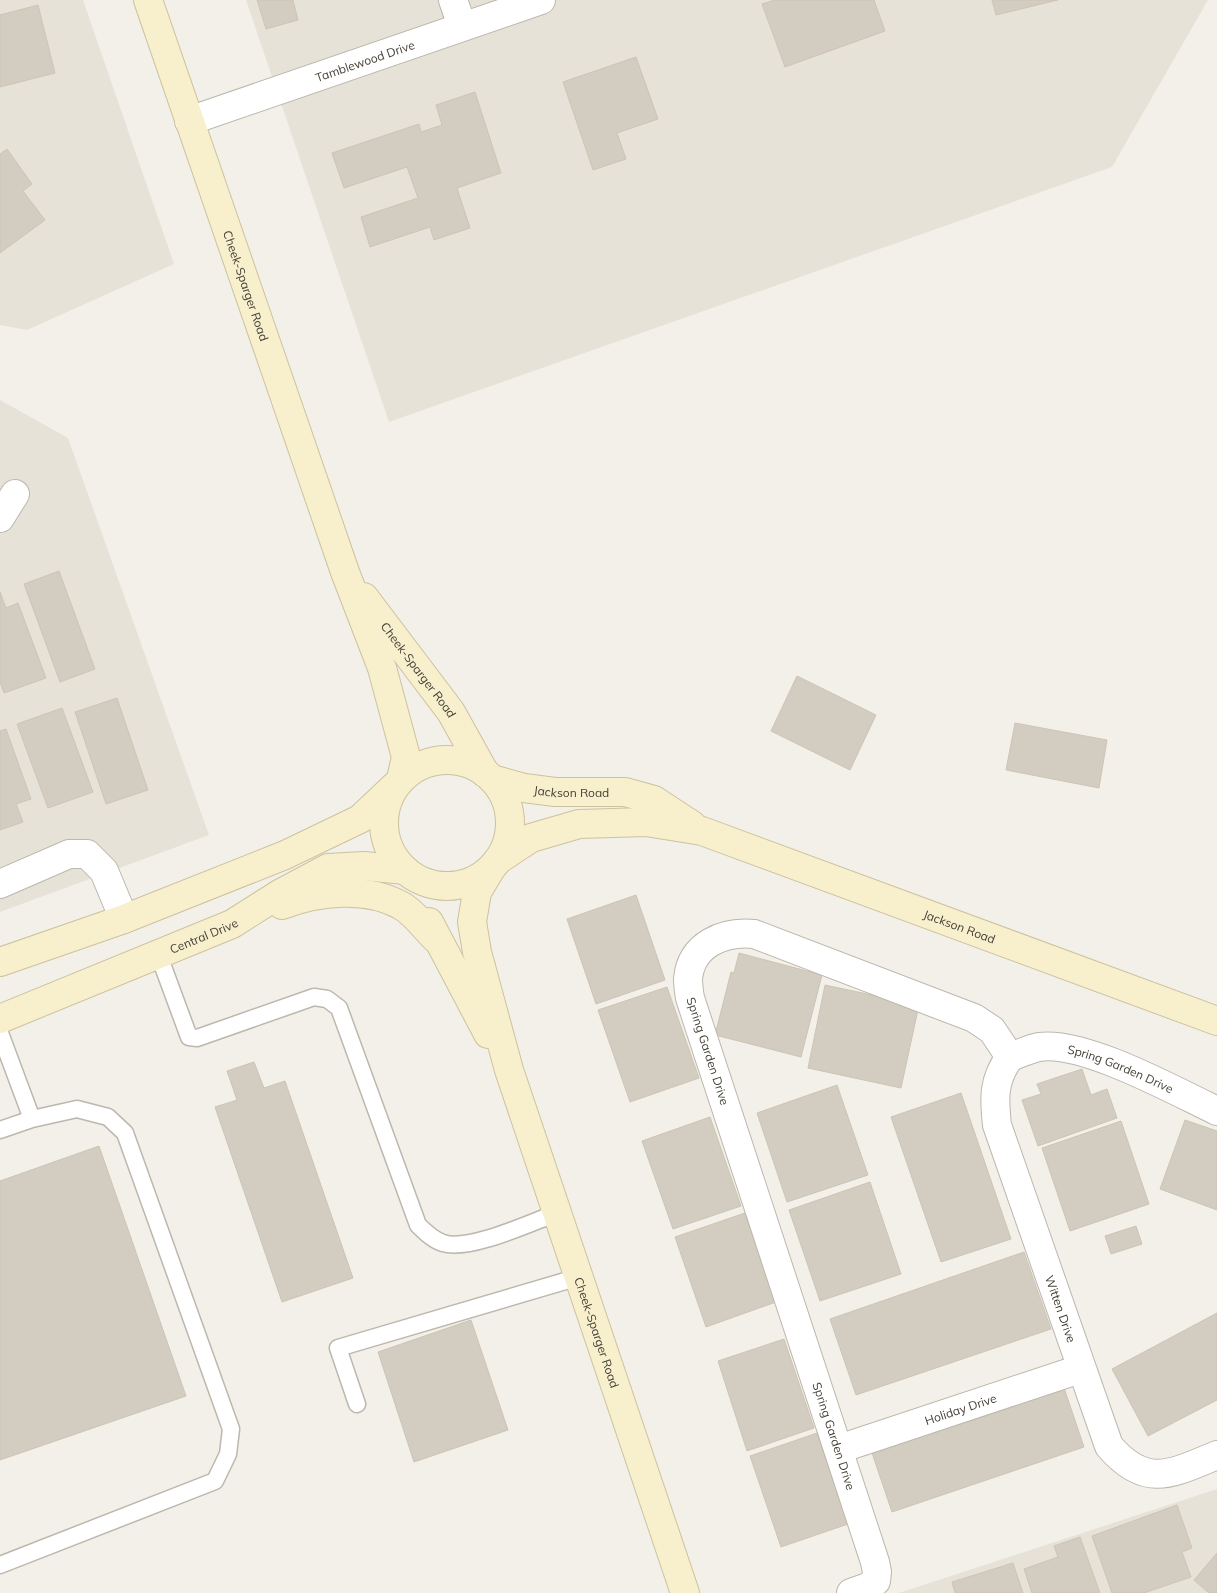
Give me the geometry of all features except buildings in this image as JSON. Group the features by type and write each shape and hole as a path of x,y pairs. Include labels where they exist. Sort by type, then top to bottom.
{"main road":[{"name":"Cheek-Sparger Road","path":"148,0 345,572 382,668 406,757 398,783"},
{"name":"Cheek-Sparger Road","path":"345,572 451,712 489,776"},
{"path":"0,962 124,919 286,855 360,819 398,783 415,768 433,761 451,760 469,764 489,776 502,794 508,811 509,830 495,863 477,878 460,884 441,885 423,881 406,871 393,855 386,837 384,818 388,799 398,783"},
{"name":"Jackson Road","path":"489,776 524,788 555,792 626,792 654,800 702,831"},
{"name":"Jackson Road","path":"495,863 531,838 579,824 646,822 702,831 1217,1021"},
{"name":"Cheek-Sparger Road","path":"495,863 477,892 472,922 477,952 509,1070 686,1593"},
{"name":"Central Drive","path":"0,1019 232,924 281,892 328,868 364,866 406,871"},
{"name":"Cheek-Sparger Road","path":"406,871 435,938 509,1070"},
{"path":"232,924 305,896 346,892 384,898 403,906 435,938"}],"street":[{"path":"453,0 462,26"},
{"name":"Tamblewood Drive","path":"189,121 541,0"},
{"path":"0,518 15,494"},
{"path":"0,884 69,854 88,854 104,871 124,919"},
{"name":"Spring Garden Drive","path":"851,1593 868,1587 876,1581 877,1572 839,1450 690,998 688,979 693,962 700,951 712,940 725,935 739,933 754,934 974,1018 992,1030 1010,1057 1039,1047 1059,1047 1099,1056 1217,1110"},
{"name":"Witten Drive","path":"1010,1057 1000,1070 996,1084 994,1101 997,1125 1080,1369 1109,1446 1122,1461 1139,1472 1158,1474 1178,1471 1217,1455"},
{"name":"Holiday Drive","path":"839,1450 1080,1369"}],"lane":[{"path":"158,953 189,1037 197,1038 314,997 327,999 339,1008 418,1225 426,1233 444,1244 476,1243 557,1213"},
{"path":"0,1033 32,1119"},
{"path":"0,1130 32,1119 77,1109 108,1117 126,1133 230,1429 228,1454 215,1481 0,1565"},
{"path":"357,1404 338,1348 579,1277"}],"shaded area":[{"path":"0,0 83,0 174,264 27,330 0,325"},
{"path":"246,0 1208,0 1112,167 389,422"},
{"path":"0,400 68,438 209,835 0,912"},
{"path":"1217,1489 1217,1593 899,1593"}]}
